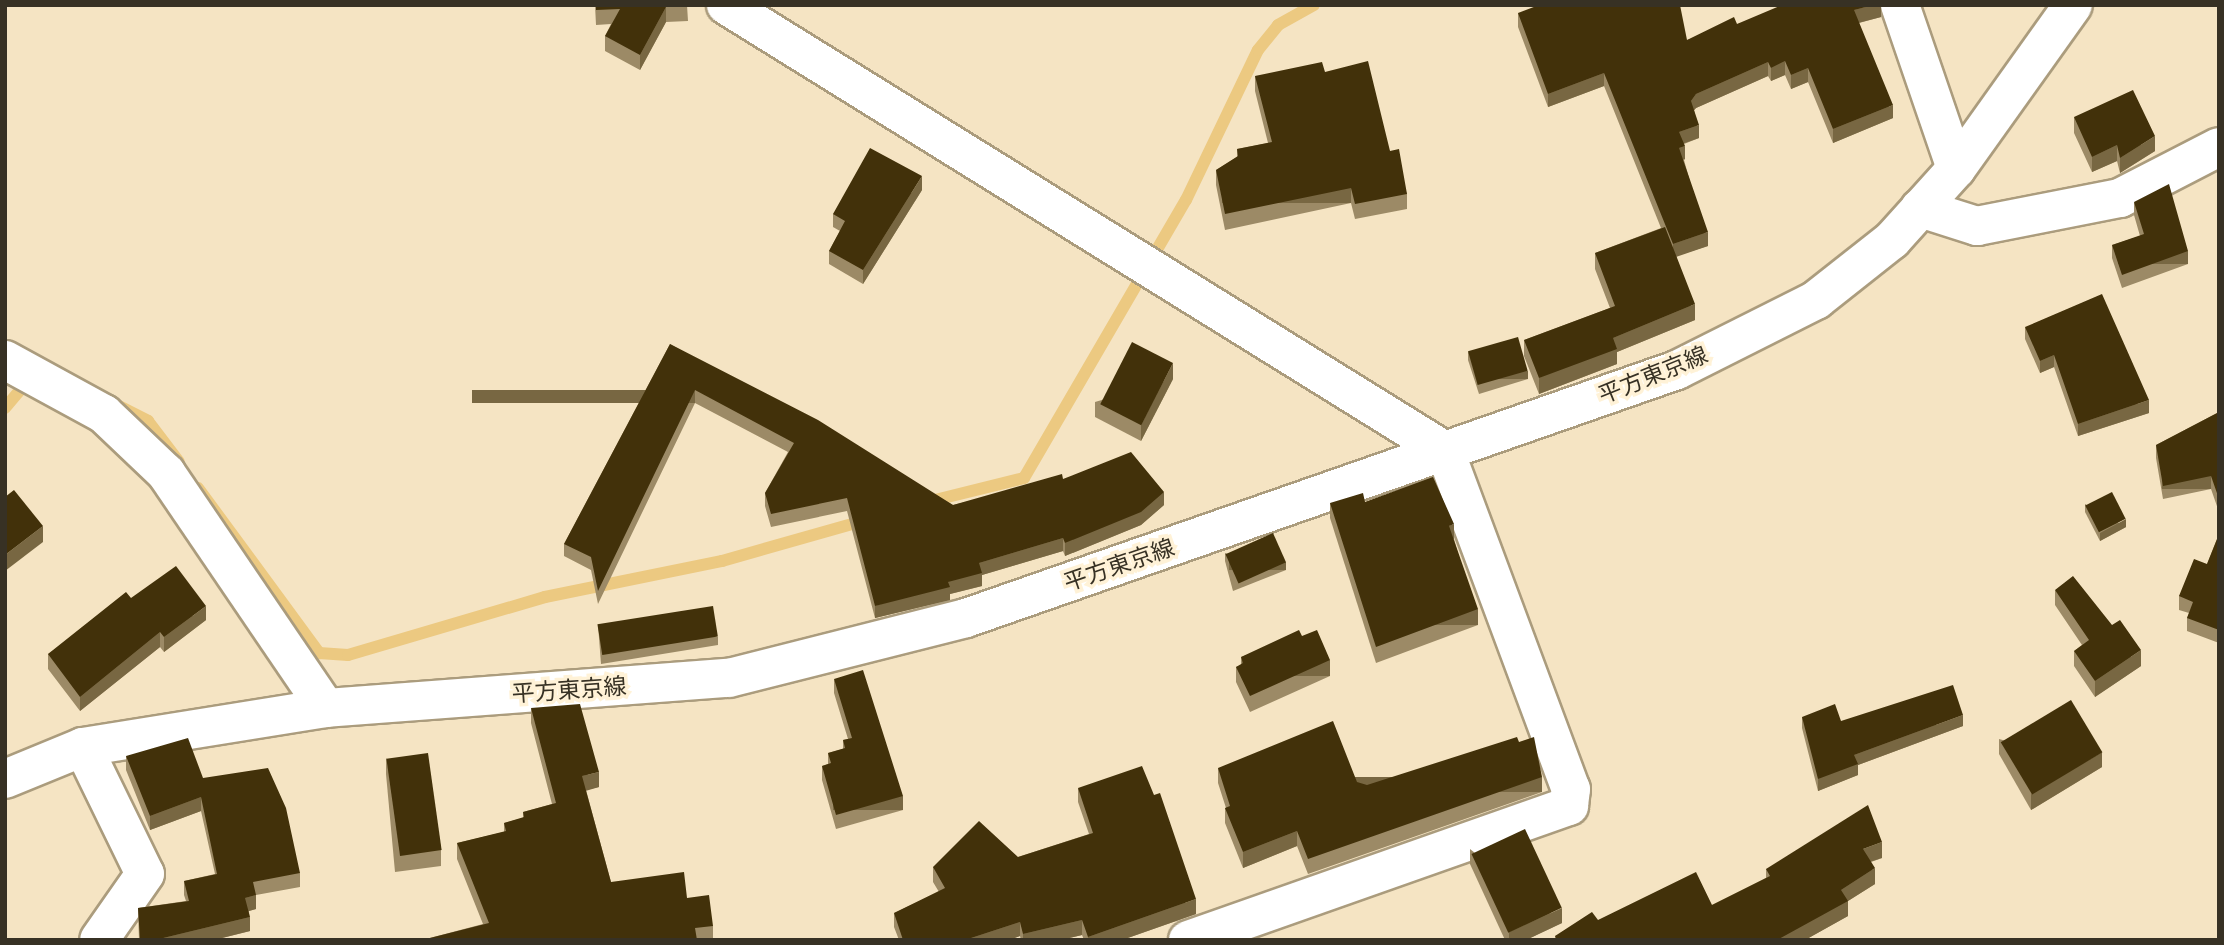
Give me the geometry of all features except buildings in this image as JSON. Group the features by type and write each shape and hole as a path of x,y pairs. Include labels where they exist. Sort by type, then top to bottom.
{"street":[{"path":"726,5 1445,451 1571,789 1569,806 1188,940"},
{"path":"1900,5 1956,169"},
{"name":"平方東京線","path":"5,779 83,747 327,708 729,678 966,618 1677,370 1815,300 1892,240 1956,169 2073,5"},
{"path":"1920,208 1977,226 2120,198 2219,147"},
{"path":"5,360 104,414 166,473 327,708"},
{"path":"83,747 145,874 99,940"}],"waterway":[{"path":"927,502 1024,478 1186,200 1258,50 1278,25 1314,5"},
{"path":"5,408 30,378"},
{"path":"117,405 148,421 179,462"},
{"path":"198,488 319,653 348,655 545,597 722,561 866,520"}]}
